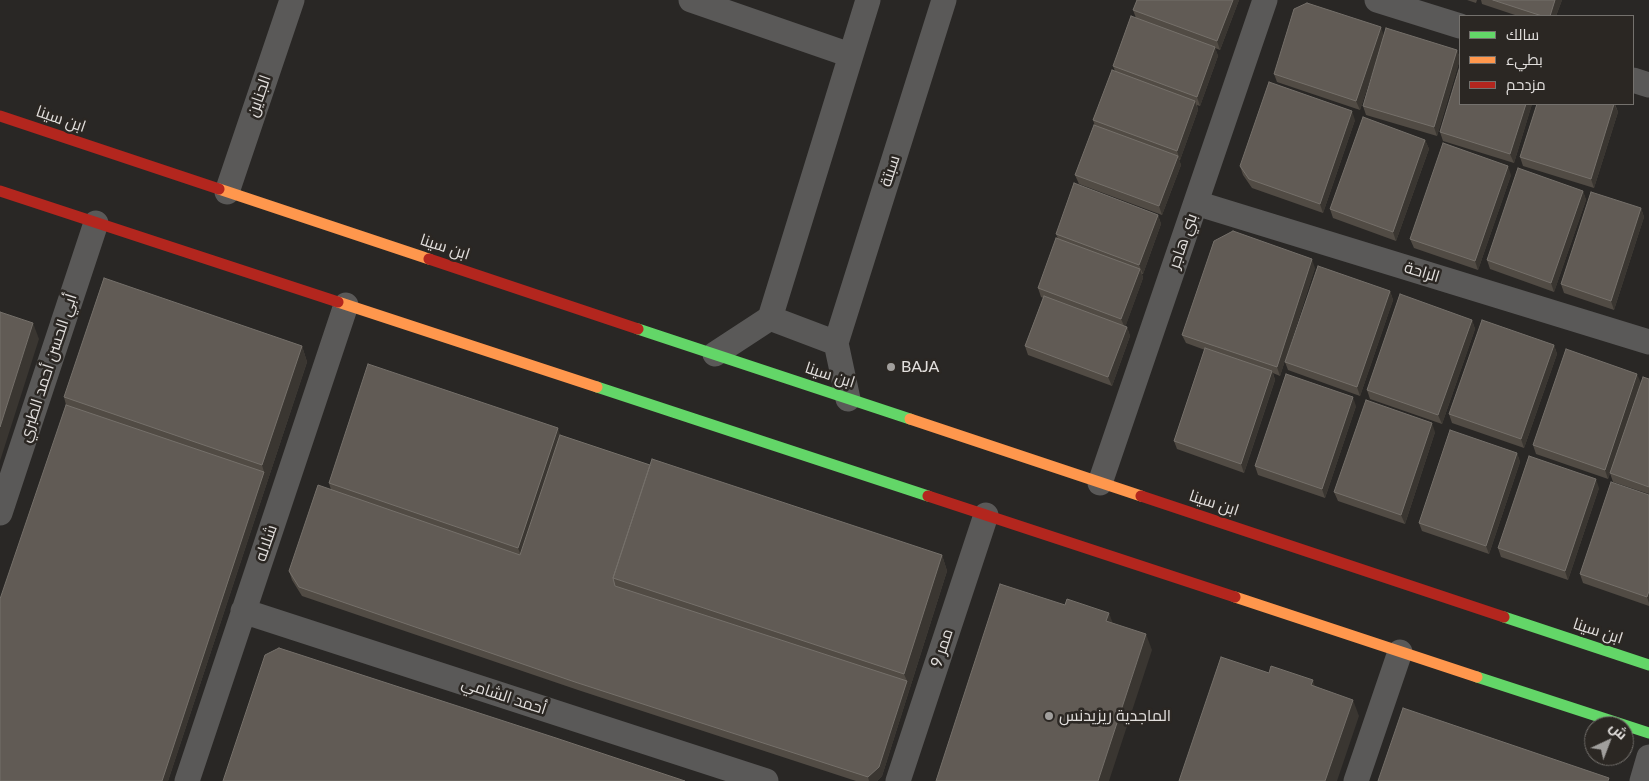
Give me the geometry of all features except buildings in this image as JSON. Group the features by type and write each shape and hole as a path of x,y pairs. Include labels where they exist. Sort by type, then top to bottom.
{"street":[{"name":"الجناين","path":"227,192 292,0"},
{"path":"691,0 850,55"},
{"path":"715,354 770,318 868,0"},
{"name":"سبتة","path":"848,399 836,343 944,0"},
{"name":"بني هاجر","path":"1100,483 1265,0"},
{"path":"1377,0 1459,26"},
{"path":"1634,80 1649,85"},
{"name":"ابن سينا","path":"0,116 1649,665"},
{"path":"0,191 1649,734"},
{"name":"الراحة","path":"1196,203 1649,342"},
{"name":"أبي الحسن أحمد الطبري","path":"0,513 96,223"},
{"name":"شلاله","path":"187,781 346,305"},
{"path":"770,318 836,343"},
{"name":"ممر 9","path":"898,781 986,515"},
{"name":"أحمد الشامي","path":"243,611 766,781"},
{"path":"1356,781 1400,652"},
{"path":"1642,781 1649,758"}],"traffic: fast":[{"path":"638,329 910,419"},
{"path":"597,387 928,496"},
{"path":"1504,617 1649,665"},
{"path":"1477,677 1649,733"}],"traffic: slow":[{"path":"219,189 429,259"},
{"path":"338,302 597,387"},
{"path":"910,419 1141,496"},
{"path":"1235,597 1477,677"}],"traffic: jam":[{"path":"0,116 219,189"},
{"path":"0,191 338,302"},
{"path":"429,259 638,329"},
{"path":"928,496 1235,597"},
{"path":"1141,496 1504,617"}],"place":[{"name":"BAJA","path":"891,367"},
{"name":"الماجدية ريزيدنس","path":"1049,716"}]}
